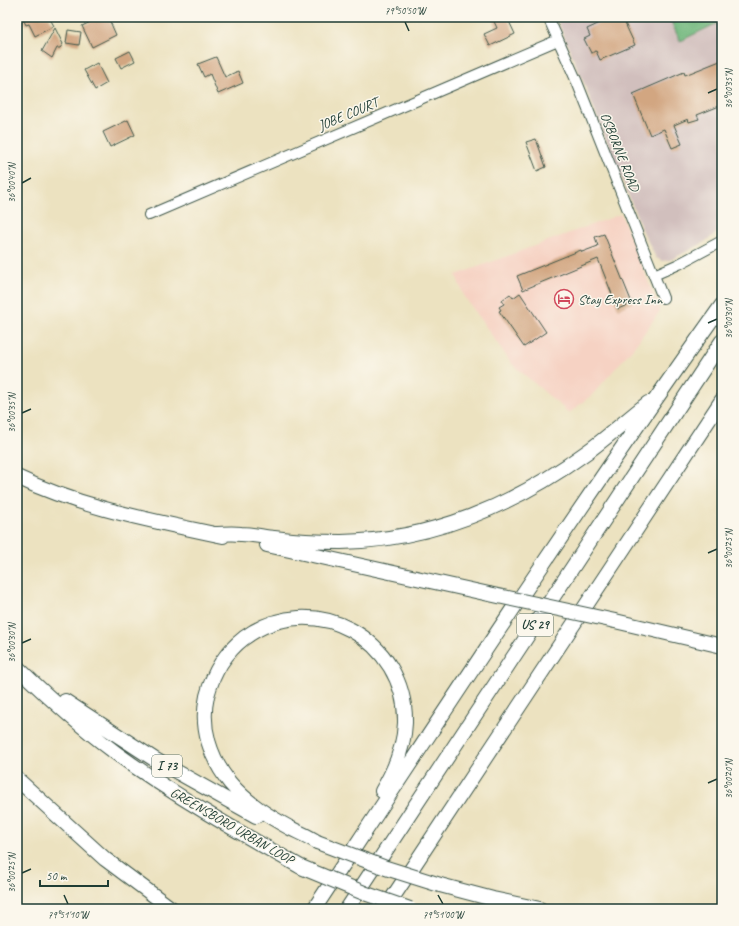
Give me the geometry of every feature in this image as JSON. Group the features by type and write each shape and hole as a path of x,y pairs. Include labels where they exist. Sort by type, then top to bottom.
{"highway":[{"path":"314,909 435,725 660,392 722,305"},
{"name":"US 29","path":"347,909 722,341"},
{"path":"214,534 243,534 306,542 342,542 380,539 411,534 462,520 500,505 543,482 588,452 660,392"},
{"name":"US 29","path":"385,909 722,400"},
{"path":"17,477 86,504 136,516 615,621 722,646"},
{"path":"317,842 262,812 239,793 222,773 216,762 211,751 205,728 204,716 208,691 216,671 222,662 234,647 249,635 277,622 294,618 313,618 326,620 341,625 356,632 373,644 386,659 395,675 402,694 404,707 404,737 396,764 370,812 370,825"},
{"name":"I 73","path":"21,671 154,759 278,828 305,840 317,842 386,868 440,885 493,899 540,909"},
{"name":"GREENSBORO URBAN LOOP","path":"21,671 115,752 168,789 222,823 301,867 364,894 410,909"},
{"path":"17,779 104,859 172,909"}],"street":[{"name":"OSBORNE ROAD","path":"548,17 579,88 663,298"},
{"name":"JOBE COURT","path":"149,215 558,40"},
{"path":"654,275 679,264 722,241"}],"shaded area":[{"path":"556,17 669,17 681,41 722,21 722,229 703,243 670,260 663,261 656,258 641,227"},
{"path":"621,214 660,311 634,347 593,394 569,413 512,364 464,296 456,275"}],"green space":[{"path":"669,17 722,17 722,21 680,41"}],"building":[{"path":"22,17 49,17 54,26 35,36 29,24 26,25"},
{"path":"99,17 108,17 116,35 92,47 82,26"},
{"path":"492,17 507,17 515,34 490,46 484,34 497,28"},
{"path":"613,17 622,17 635,45 600,60 596,51 591,53 584,39 590,36 587,29"},
{"path":"55,28 63,44 60,48 57,48 52,58 42,51"},
{"path":"68,30 81,32 79,45 66,43"},
{"path":"130,51 135,61 121,68 116,58"},
{"path":"216,57 225,77 238,71 243,83 218,94 210,74 204,77 198,64"},
{"path":"720,61 722,66 722,105 697,115 699,119 689,122 688,119 674,125 682,144 672,148 664,129 650,135 633,94 684,72 685,75"},
{"path":"97,63 107,83 95,90 84,70"},
{"path":"128,120 135,135 110,147 103,132"},
{"path":"536,139 546,167 537,171 526,142"},
{"path":"604,234 632,303 618,309 598,259 523,290 517,276 581,250 582,252 598,246 595,237"},
{"path":"520,293 546,332 524,347 499,311 501,310 499,307 504,304 502,300 510,294 513,298"}],"place":[{"name":"Stay Express Inn","path":"564,299"}]}
